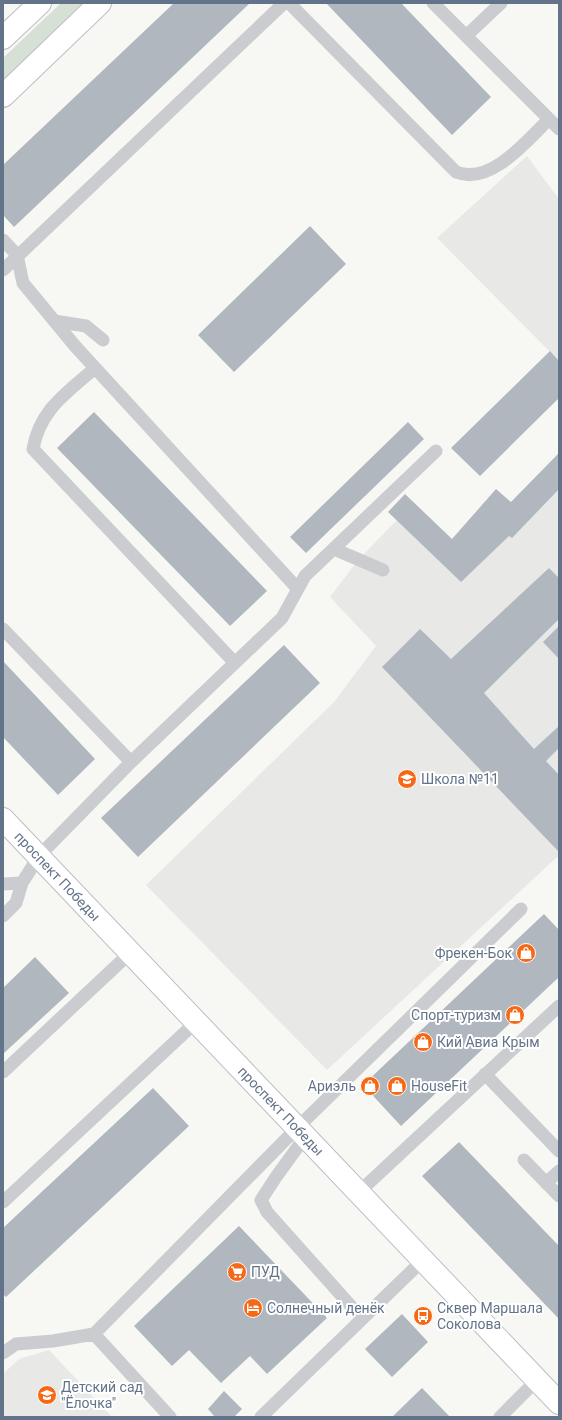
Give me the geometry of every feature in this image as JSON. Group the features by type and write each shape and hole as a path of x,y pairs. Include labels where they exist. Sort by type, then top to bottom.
{"street":[{"path":"3,38 40,3"},
{"path":"3,96 100,3"},
{"name":"проспект Победы","path":"3,819 40,856 130,953 559,1403"}],"lane":[{"path":"3,270 17,255 284,3"},
{"path":"289,3 456,172 465,176 484,172 502,163 549,119"},
{"path":"433,3 559,129"},
{"path":"466,36 501,3"},
{"path":"3,240 17,255 23,283 54,321 95,368 297,588"},
{"path":"54,321 86,326 103,340"},
{"path":"95,368 63,396 45,415 36,432 33,449 235,663"},
{"path":"3,916 16,903 22,883 40,856 131,762 282,618 304,576 436,451"},
{"path":"334,549 383,570"},
{"path":"3,629 131,762"},
{"path":"3,884 22,883"},
{"path":"3,1353 16,1344 53,1341 94,1334 301,1133 521,909"},
{"path":"3,1072 130,953"},
{"path":"359,1192 559,1006"},
{"path":"3,1202 196,1022"},
{"path":"486,1074 559,1151"},
{"path":"301,1133 261,1200 267,1212 358,1314"},
{"path":"524,1160 559,1196"},
{"path":"546,1183 559,1171"},
{"path":"261,1417 358,1314 423,1260"},
{"path":"94,1334 170,1417"},
{"path":"500,1417 537,1380"}],"shaded area":[{"path":"61,3 84,3 3,80 3,58"},
{"path":"527,156 559,199 559,361 437,238"},
{"name":"Школа №11","path":"559,453 559,858 557,857 327,1070 146,885 334,702 376,646 330,597 358,560 397,520 447,568"},
{"name":"Детский сад \"Ёлочка\"","path":"49,1350 112,1417 3,1417 3,1374 19,1359"}],"building":[{"path":"174,3 250,3 14,227 3,215 3,165"},
{"path":"326,3 401,3 491,97 452,135"},
{"path":"310,226 346,264 234,372 198,335"},
{"path":"550,351 559,361 559,398 480,476 451,448"},
{"path":"94,412 267,591 230,626 57,448"},
{"path":"408,422 424,439 306,553 290,537"},
{"path":"559,453 559,489 512,538 509,536 461,582 388,512 405,494 452,539 496,489 511,502"},
{"path":"549,568 559,578 559,619 484,693 534,749 559,726 559,748 546,761 559,775 559,852 382,667 420,629 451,659"},
{"path":"559,626 559,659 543,642"},
{"path":"284,645 320,683 138,857 101,818"},
{"path":"3,661 95,759 58,795 3,737"},
{"path":"544,914 559,930 559,977 401,1126 363,1085"},
{"path":"35,957 69,993 3,1054 3,988"},
{"path":"153,1088 189,1126 6,1297 3,1294 3,1228"},
{"path":"459,1142 559,1246 559,1319 422,1176"},
{"name":"ПУД","path":"239,1226 327,1318 267,1374 250,1356 221,1383 189,1350 172,1366 134,1326"},
{"path":"402,1314 428,1342 392,1377 365,1349"},
{"path":"422,1388 450,1417 392,1417"},
{"path":"224,1391 242,1409 234,1417 215,1417 208,1409"}],"place":[{"name":"Школа №11","path":"407,779"},
{"name":"Фрекен-Бок","path":"526,953"},
{"name":"Спорт-туризм","path":"515,1015"},
{"name":"Кий Авиа Крым","path":"423,1042"},
{"name":"Ариэль","path":"370,1086"},
{"name":"HouseFit","path":"397,1086"},
{"name":"ПУД","path":"237,1272"},
{"name":"Солнечный денёк","path":"253,1308"},
{"name":"Сквер Маршала Соколова","path":"423,1316"},
{"name":"Детский сад \"Ёлочка\"","path":"47,1395"}]}
